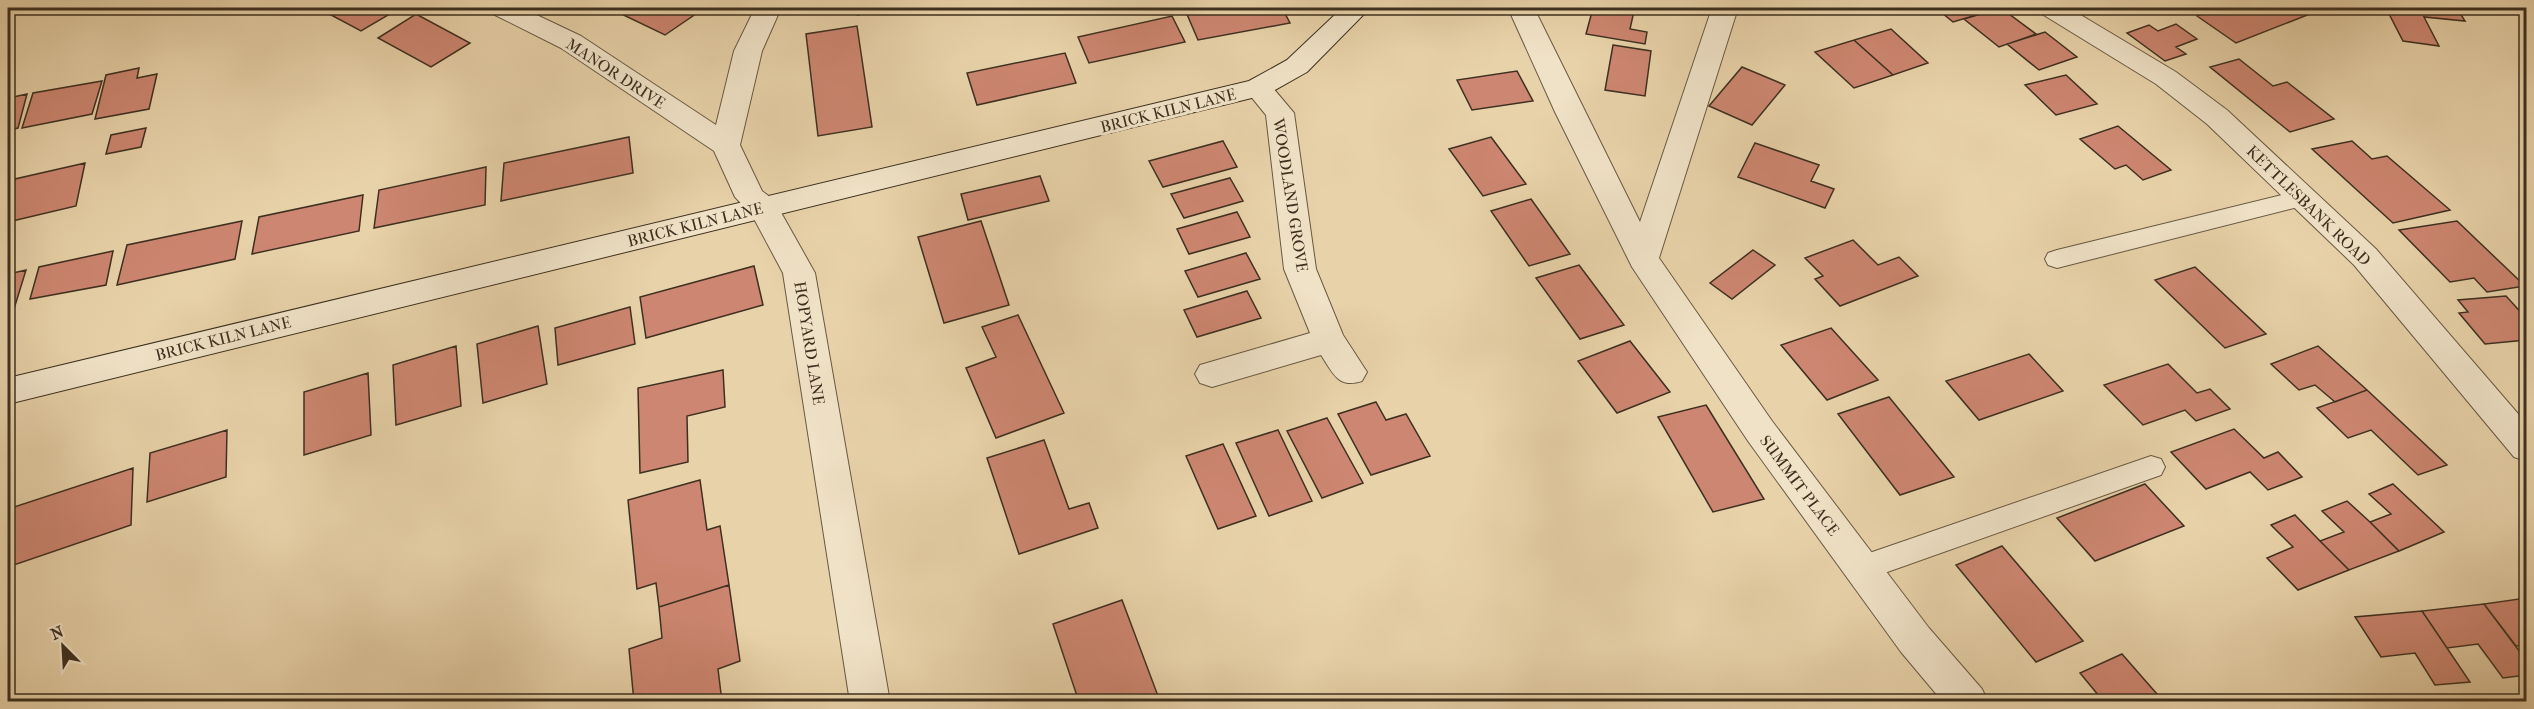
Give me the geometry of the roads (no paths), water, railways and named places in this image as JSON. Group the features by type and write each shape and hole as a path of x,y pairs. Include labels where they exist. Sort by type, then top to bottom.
{"street":[{"name":"MANOR DRIVE","path":"502,8 571,42 726,145"},
{"path":"726,145 748,51 768,8"},
{"name":"BRICK KILN LANE","path":"8,391 1258,88 1297,66 1357,8"},
{"name":"SUMMIT PLACE","path":"1521,8 1569,112 1643,259 1760,431 1915,640 1968,702"},
{"path":"1643,259 1725,8"},
{"name":"KETTLESBANK ROAD","path":"2051,8 2166,78 2217,117 2365,257 2526,447"},
{"name":"WOODLAND GROVE","path":"1258,88 1280,113 1300,269 1329,340 1350,372"},
{"name":"HOPYARD LANE","path":"726,145 750,197 763,208 799,273 870,702"},
{"path":"1212,374 1329,340"}],"lane":[{"path":"2057,259 2302,198"},
{"path":"1862,568 2151,467"}]}
